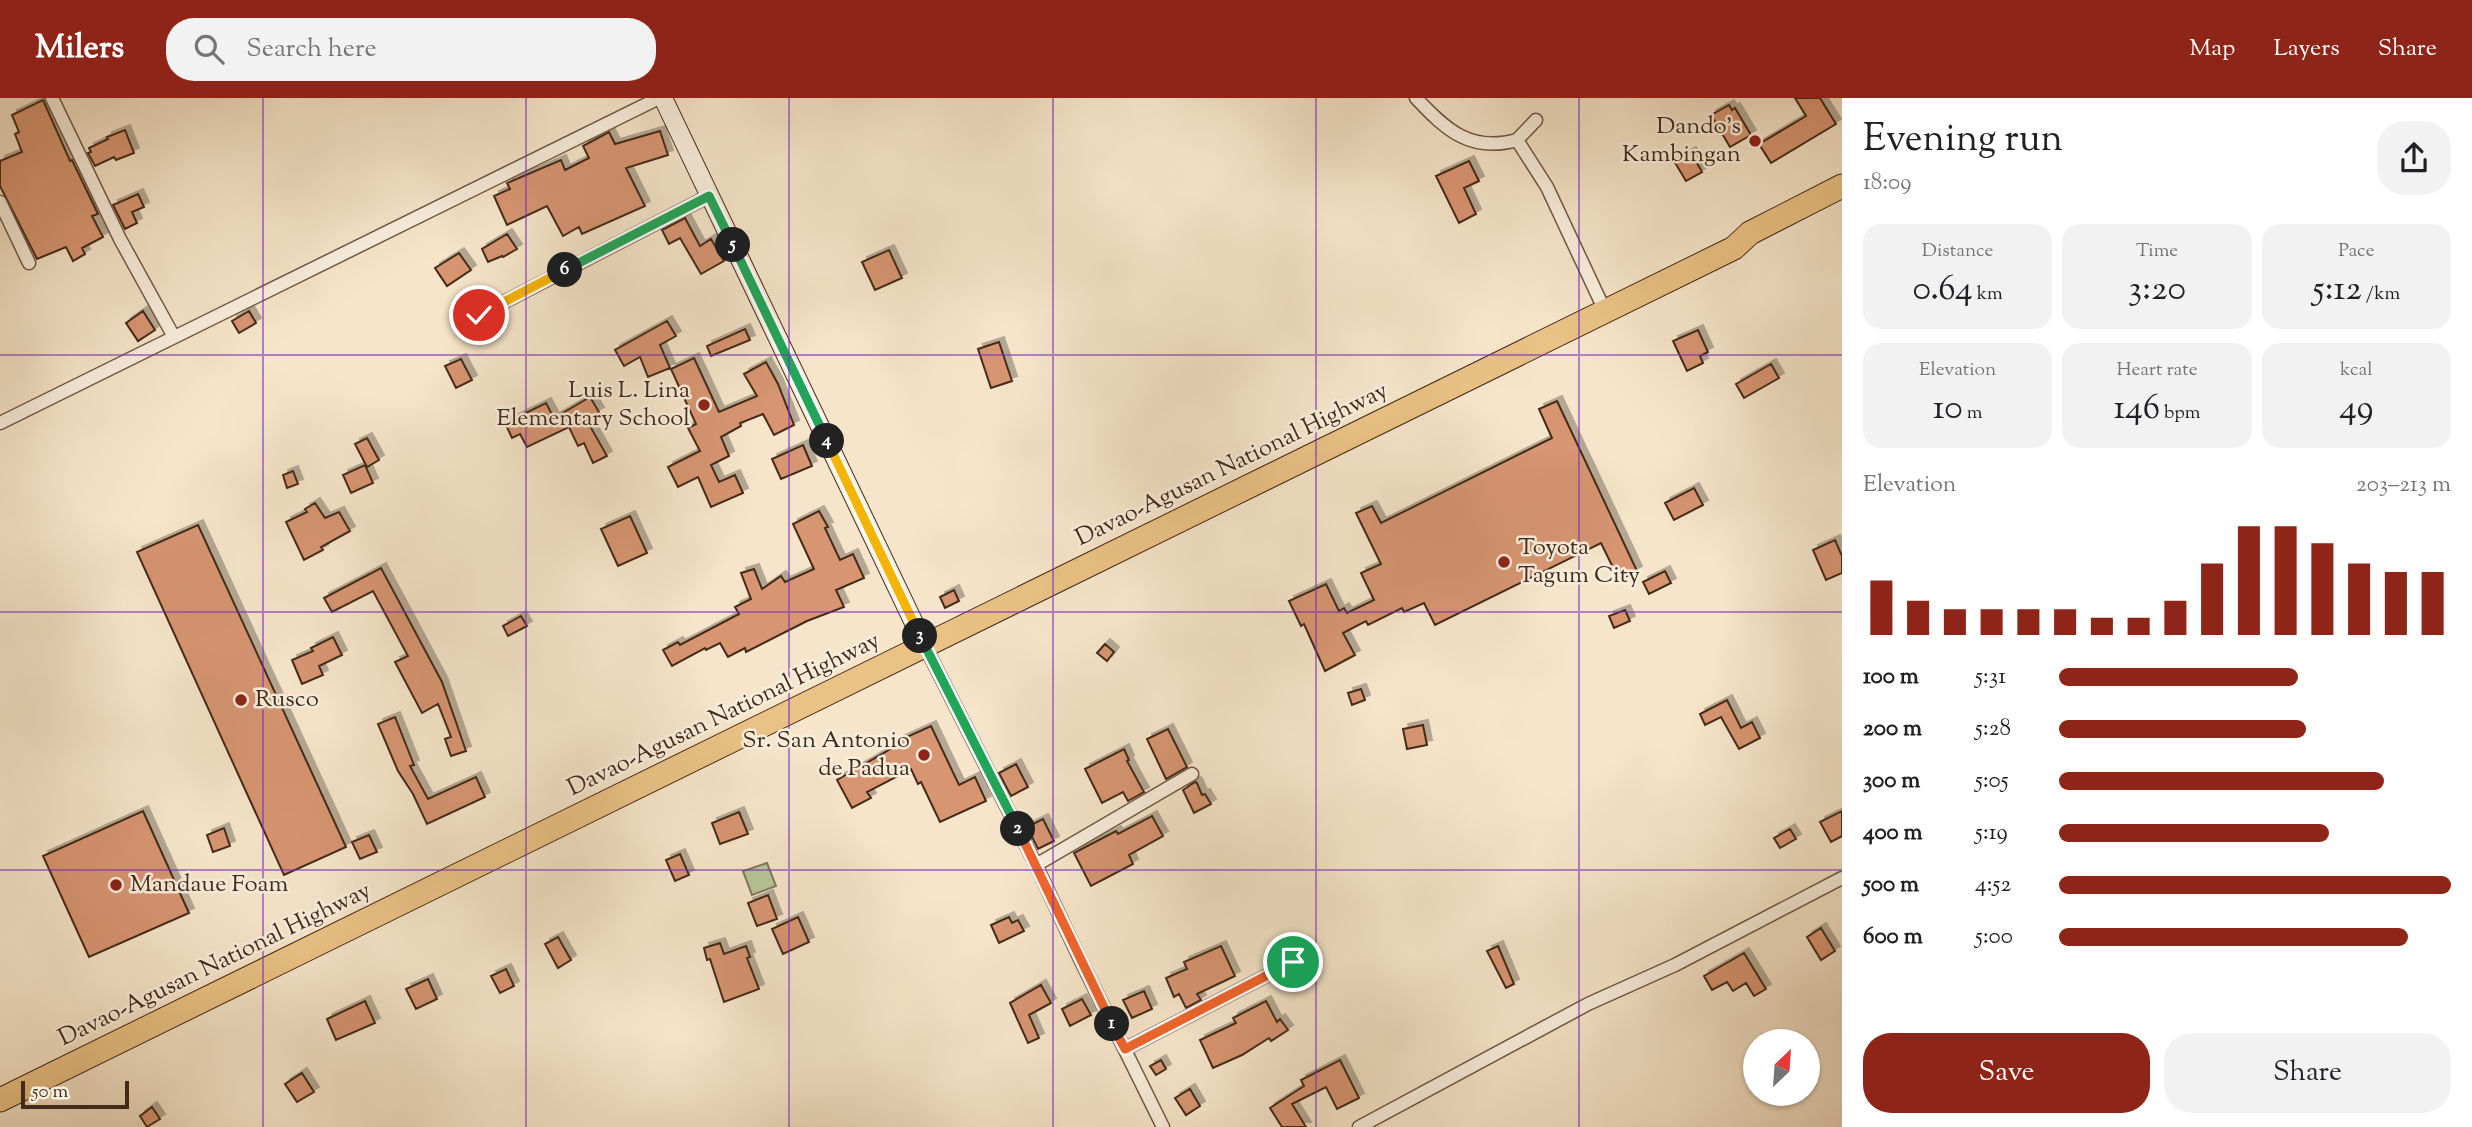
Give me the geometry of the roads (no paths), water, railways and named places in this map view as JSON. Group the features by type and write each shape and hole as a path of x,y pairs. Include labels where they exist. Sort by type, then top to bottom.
{"highway":[{"name":"Davao-Agusan National Highway","path":"0,1100 1734,248 1750,233 1842,186"},
{"name":"Davao-Agusan National Highway","path":"1734,248 1756,245 1842,202"}],"street":[{"path":"52,98 120,239 174,337"},
{"path":"0,423 661,98 925,646 1036,865 1163,1127"},
{"path":"1416,98 1437,121 1455,134 1486,144 1500,145 1517,140 1536,120"},
{"path":"1517,140 1547,187 1605,311"},
{"path":"479,315 709,196"},
{"path":"0,202 29,263"},
{"path":"1036,865 1192,774"},
{"path":"1359,1127 1588,1004 1675,965 1749,924 1842,878"},
{"path":"1125,1049 1293,962"}],"place":[{"name":"Dando's Kambingan","path":"1755,141"},
{"name":"Luis L. Lina Elementary School","path":"704,405"},
{"name":"Toyota Tagum City","path":"1504,562"},
{"name":"Rusco","path":"241,700"},
{"name":"Sr. San Antonio de Padua","path":"924,755"},
{"name":"Mandaue Foam","path":"116,885"}]}
